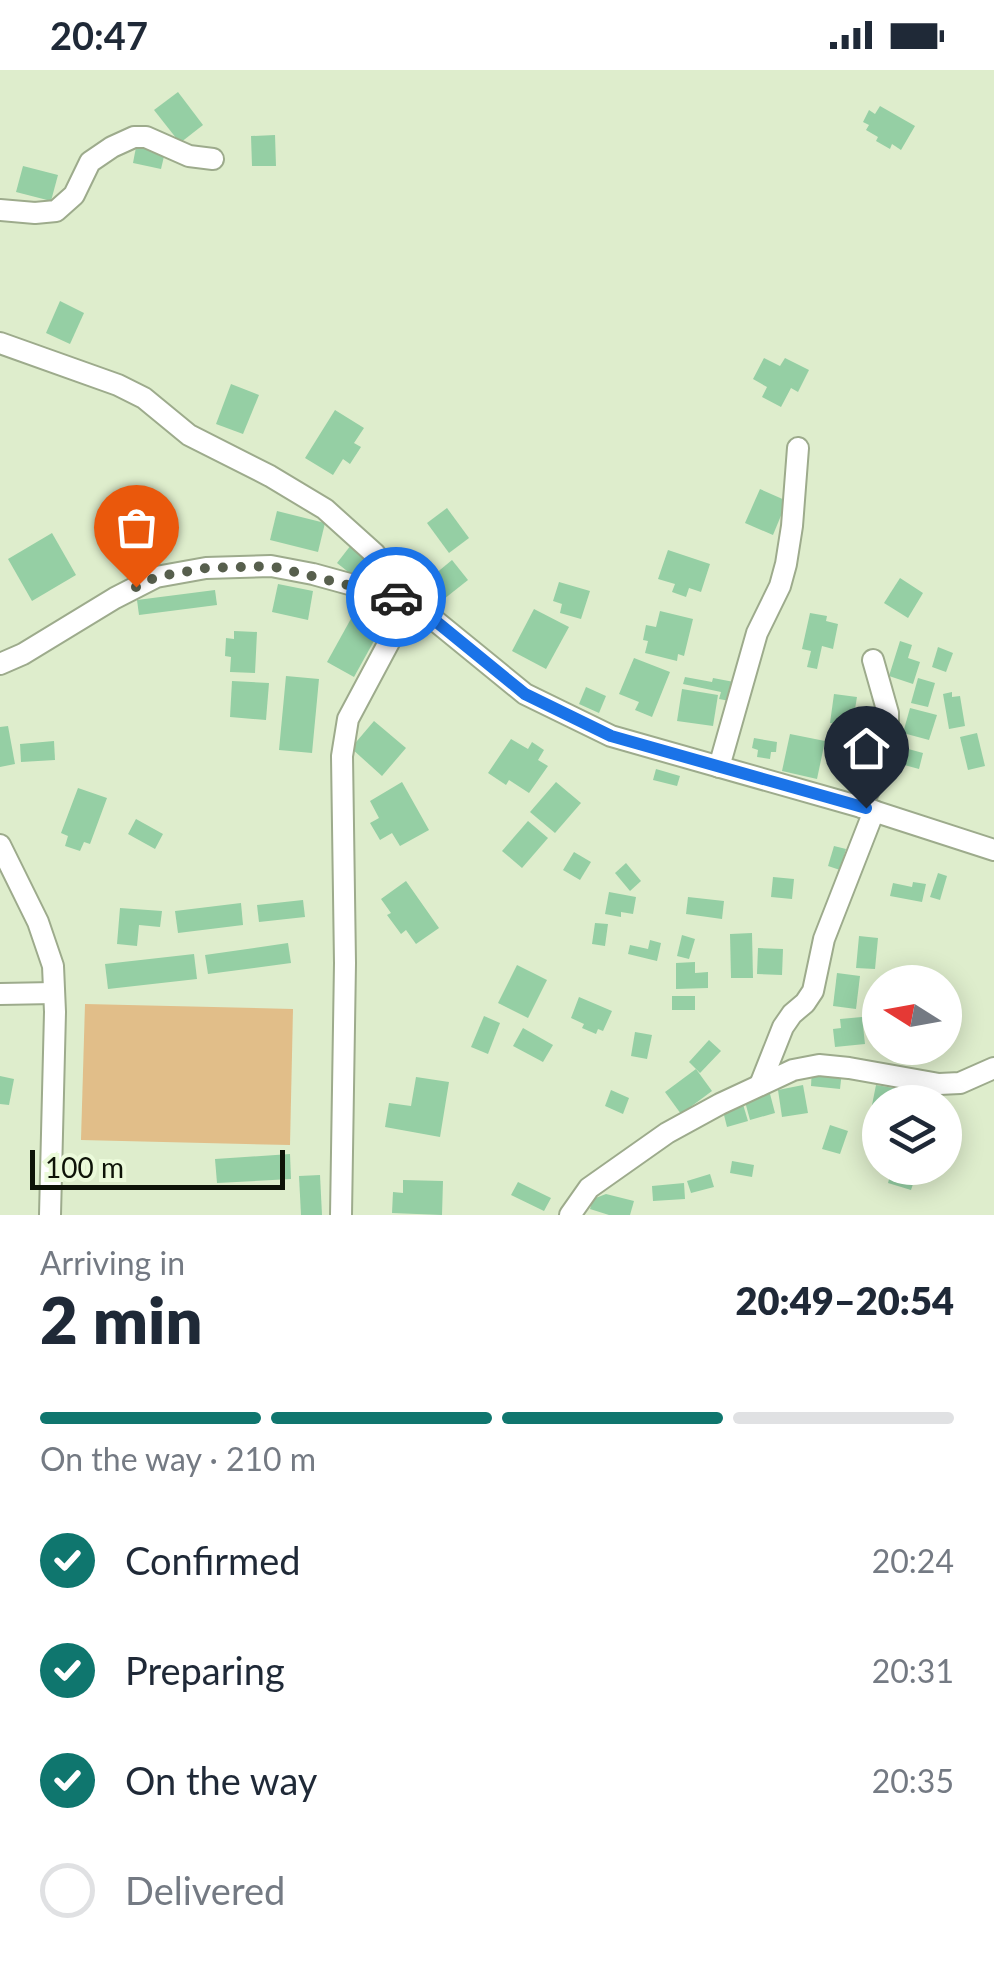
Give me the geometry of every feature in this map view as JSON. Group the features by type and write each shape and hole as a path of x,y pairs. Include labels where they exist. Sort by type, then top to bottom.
{"street":[{"path":"0,210 56,211 74,195 90,162 134,137 146,137 189,156 214,159"},
{"path":"0,343 144,398 189,435 324,508 375,554 411,601 525,694 611,736 868,809 994,850"},
{"path":"719,766 757,633 786,564 798,448"},
{"path":"0,664 156,577 206,568 271,566 411,601"},
{"path":"341,1215 345,963 342,756 348,718 411,601"},
{"path":"760,1085 783,1027 812,990 824,940 888,750 888,712 873,660"},
{"path":"0,845 10,887 38,922 53,966 50,1215"},
{"path":"0,994 54,993"},
{"path":"570,1215 588,1188 625,1161 685,1122 793,1070 820,1065 960,1084 994,1068"}],"shaded area":[{"path":"85,1004 293,1009 290,1145 81,1140"}],"building":[{"path":"178,92 203,125 180,143 154,110"},
{"path":"880,106 915,126 901,150 876,141 878,137 866,130 869,125 863,122 869,110 875,114"},
{"path":"275,135 276,166 252,166 251,136"},
{"path":"137,142 166,148 161,169 133,163"},
{"path":"23,166 58,175 51,201 16,192"},
{"path":"60,301 84,313 70,344 46,333"},
{"path":"764,358 780,366 785,358 809,370 798,392 791,388 781,407 762,397 767,387 753,379"},
{"path":"231,384 259,395 243,434 216,424"},
{"path":"335,410 364,428 354,443 361,447 350,464 343,459 333,475 305,458"},
{"path":"760,489 787,501 773,535 745,523"},
{"path":"447,508 469,538 449,553 427,523"},
{"path":"277,511 325,523 318,552 270,540"},
{"path":"52,533 76,575 32,601 8,559"},
{"path":"351,545 385,572 371,590 337,563"},
{"path":"668,550 710,564 701,592 689,588 686,597 672,592 675,584 658,579"},
{"path":"452,560 468,580 444,599 429,579"},
{"path":"900,578 923,593 908,618 884,603"},
{"path":"559,582 590,591 581,619 560,613 562,604 553,601"},
{"path":"278,584 313,591 308,620 272,612"},
{"path":"215,590 217,605 139,615 137,600"},
{"path":"358,606 385,621 354,677 327,662"},
{"path":"534,609 569,627 546,669 512,651"},
{"path":"660,611 693,619 684,656 678,654 677,661 645,653 646,625 656,627"},
{"path":"810,613 827,616 826,621 838,624 833,649 822,646 817,669 807,667 811,651 802,649"},
{"path":"234,631 257,632 255,673 230,672 231,657 225,656 226,638 234,639"},
{"path":"900,641 912,645 908,658 920,662 913,684 889,676"},
{"path":"938,647 953,653 946,672 932,667"},
{"path":"634,658 670,672 652,717 635,710 639,702 619,694"},
{"path":"286,676 319,679 312,753 279,750"},
{"path":"685,677 734,682 730,701 719,699 721,692 683,684"},
{"path":"918,678 935,683 928,707 911,703"},
{"path":"232,681 269,683 266,720 230,717"},
{"path":"586,687 606,696 599,713 579,704"},
{"path":"682,689 718,695 713,726 677,721"},
{"path":"952,692 952,697 960,696 965,726 949,729 943,694"},
{"path":"834,694 857,697 855,709 871,711 869,728 830,723"},
{"path":"910,708 937,715 929,740 903,733"},
{"path":"374,721 406,748 382,776 351,748"},
{"path":"8,726 15,764 0,767 0,727"},
{"path":"977,733 985,766 968,770 960,737"},
{"path":"790,734 825,741 817,779 782,771"},
{"path":"754,738 777,742 770,759 757,757 758,750 752,748"},
{"path":"511,739 528,749 532,742 544,750 538,760 548,766 529,793 488,773"},
{"path":"54,741 55,760 21,762 20,744"},
{"path":"901,747 923,753 919,769 897,763"},
{"path":"656,769 680,776 677,786 653,780"},
{"path":"402,782 429,830 400,846 392,833 380,840 370,823 379,818 370,801"},
{"path":"556,782 581,803 555,833 530,812"},
{"path":"78,788 107,798 90,844 84,842 80,851 65,846 68,836 61,833"},
{"path":"136,819 163,834 155,849 128,834"},
{"path":"528,821 548,838 522,868 502,851"},
{"path":"834,846 846,849 840,870 828,866"},
{"path":"574,852 591,862 580,880 563,870"},
{"path":"626,863 641,881 630,891 615,873"},
{"path":"938,873 947,876 940,900 930,897"},
{"path":"773,877 794,879 792,899 771,897"},
{"path":"406,881 439,928 416,944 406,930 401,934 381,899"},
{"path":"913,882 926,884 922,902 890,896 893,883 912,887"},
{"path":"609,892 636,897 633,914 605,914"},
{"path":"688,897 724,901 722,919 686,914"},
{"path":"303,900 305,917 259,922 257,905"},
{"path":"241,903 243,925 178,933 175,911"},
{"path":"120,908 162,911 160,927 139,925 137,946 117,944"},
{"path":"595,923 608,924 605,946 592,944"},
{"path":"752,933 753,978 731,978 730,934"},
{"path":"682,935 695,939 689,959 677,956"},
{"path":"859,936 878,938 875,965 856,968"},
{"path":"650,940 661,943 657,961 628,954 630,945 648,949"},
{"path":"288,943 291,963 208,974 205,955"},
{"path":"758,948 783,949 782,975 757,974"},
{"path":"194,954 197,979 108,989 105,964"},
{"path":"695,962 695,973 708,972 708,988 676,989 676,963"},
{"path":"517,965 547,980 528,1018 498,1003"},
{"path":"837,973 860,976 856,1009 833,1006"},
{"path":"672,996 695,996 695,1010 672,1010"},
{"path":"579,997 612,1011 603,1031 598,1029 596,1034 571,1018"},
{"path":"484,1016 500,1023 488,1054 471,1047"},
{"path":"862,1017 862,1044 835,1047 833,1029 841,1028 840,1019"},
{"path":"523,1028 553,1045 543,1062 513,1046"},
{"path":"635,1032 652,1035 647,1059 631,1056"},
{"path":"709,1040 721,1051 700,1073 689,1062"},
{"path":"812,1068 842,1071 840,1089 811,1086"},
{"path":"696,1069 712,1091 681,1114 665,1092"},
{"path":"0,1076 14,1079 9,1105 0,1104"},
{"path":"416,1077 449,1082 440,1137 385,1127 389,1103 411,1106"},
{"path":"803,1085 808,1113 782,1117 778,1090"},
{"path":"611,1090 629,1098 623,1114 605,1106"},
{"path":"769,1090 775,1113 750,1120 744,1098"},
{"path":"742,1101 748,1121 727,1127 722,1107"},
{"path":"830,1125 848,1131 840,1154 822,1149"},
{"path":"290,1154 291,1179 217,1183 215,1159"},
{"path":"732,1161 754,1165 752,1177 730,1173"},
{"path":"710,1174 714,1187 691,1193 687,1181"},
{"path":"320,1175 322,1215 301,1215 299,1176"},
{"path":"403,1180 443,1181 442,1215 392,1213 393,1192 403,1193"},
{"path":"518,1182 551,1198 544,1211 511,1195"},
{"path":"684,1183 685,1199 653,1201 652,1186"},
{"path":"606,1194 634,1201 630,1215 609,1215 590,1209 593,1199"}],"way so far":[{"path":"136,587 156,577 206,568 271,566 396,597"}],"route":[{"path":"396,597 411,601 525,694 611,736 866,808"}]}
